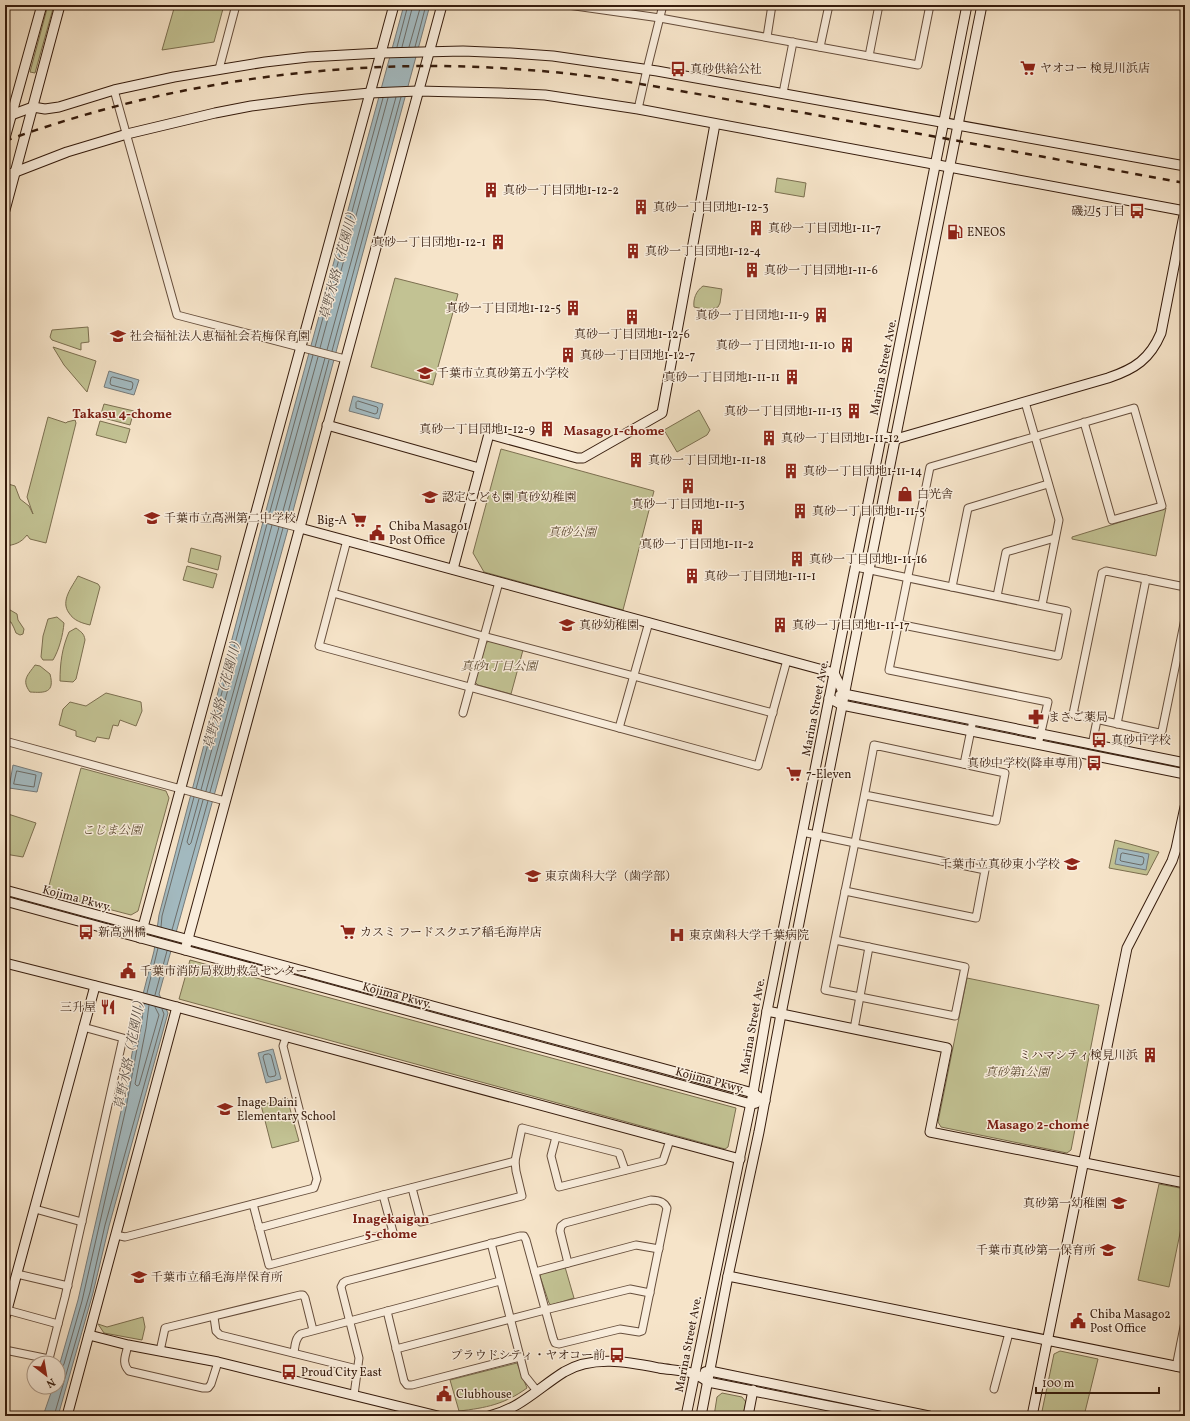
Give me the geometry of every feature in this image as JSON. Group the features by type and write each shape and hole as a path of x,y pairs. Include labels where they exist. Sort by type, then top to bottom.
{"street":[{"path":"5,138 42,5"},
{"path":"5,210 60,5"},
{"path":"219,69 236,5"},
{"path":"140,938 394,5"},
{"path":"185,950 442,5"},
{"path":"568,5 626,8 660,18 918,65 930,5"},
{"path":"638,109 646,69 663,5"},
{"path":"767,37 772,5"},
{"path":"820,47 828,5"},
{"path":"869,56 879,5"},
{"name":"Marina Street Ave.","path":"686,1416 751,1104 767,1011 802,832 967,5"},
{"path":"701,1416 728,1276 765,1101 844,694 982,5"},
{"path":"783,93 793,42"},
{"path":"11,115 33,107 45,109 58,107 114,90 219,69 308,57 429,51 477,52 553,56 646,69 1185,166"},
{"path":"114,90 177,315 345,360"},
{"path":"5,176 67,152 127,134 251,106 370,93 418,91 501,93 545,95 638,109 1185,210 1161,333 1150,354 1133,369 1122,374 896,439 881,436"},
{"path":"453,569 489,434 577,458 583,458 662,412 715,124"},
{"path":"1025,402 1059,520 1042,606"},
{"path":"1038,745 1048,702 889,670 930,467 1034,436 1084,422 1134,408 1162,506 1112,520 1084,422"},
{"path":"328,426 479,468"},
{"path":"952,587 968,508 1048,484"},
{"path":"255,516 834,673 844,694"},
{"path":"996,596 1006,552 1055,538"},
{"path":"347,540 319,646 758,766 787,660"},
{"path":"856,567 1067,611 1058,656 898,624"},
{"path":"1185,587 1106,572 1100,575 1073,714 1117,724 1159,732 1162,731 1185,619"},
{"path":"1117,724 1146,580"},
{"path":"463,713 499,582"},
{"path":"333,593 483,636 773,713"},
{"path":"619,728 649,622"},
{"path":"829,698 844,694 1185,763"},
{"path":"829,698 842,705 1185,774"},
{"path":"964,764 973,720"},
{"path":"1092,744 1097,720"},
{"path":"5,741 225,801"},
{"path":"835,940 965,967 955,1016 825,990 835,940 845,891 855,843 864,795 874,745 1005,773 996,821 864,795"},
{"path":"1032,1416 1127,948 1172,861 1185,807"},
{"path":"802,832 985,870 976,918 845,891"},
{"name":"Kojima Pkwy.","path":"5,890 753,1093 765,1101"},
{"name":"Kojima Pkwy.","path":"5,901 751,1104 765,1101"},
{"path":"854,1029 869,947"},
{"path":"5,963 136,996 740,1159"},
{"path":"58,1324 6,1314 95,986"},
{"path":"67,1416 116,1234 174,1007"},
{"path":"767,1011 947,1048 930,1132 1185,1183"},
{"path":"5,1350 49,1359 68,1286 122,1038 84,1027"},
{"path":"116,1234 125,1237 314,1188 317,1179 283,1046 286,1037"},
{"path":"412,1188 421,1222 522,1196 515,1161 522,1128 619,1153 625,1170"},
{"path":"556,1137 551,1156 559,1187 663,1160 670,1140"},
{"path":"259,1228 515,1161"},
{"path":"253,1204 269,1265 393,1232 383,1195"},
{"path":"354,1395 359,1358 341,1287 346,1281 491,1243 524,1236 555,1343 560,1344 620,1329 639,1332 642,1331 659,1249 667,1208 665,1204 660,1200 651,1200 565,1223 561,1226 560,1231 568,1263"},
{"path":"35,1209 82,1222"},
{"path":"491,1243 525,1376 537,1391"},
{"path":"535,1272 636,1245 659,1249"},
{"path":"17,1274 68,1286"},
{"path":"728,1276 1181,1368 1185,1322"},
{"path":"294,1353 298,1336 313,1330 500,1282"},
{"path":"396,1349 545,1310 630,1290 650,1293"},
{"path":"160,1351 165,1328 300,1295 305,1298 313,1330"},
{"path":"386,1311 404,1381 407,1385 412,1385 520,1357"},
{"path":"214,1317 216,1331 220,1335 357,1369"},
{"path":"994,1388 1009,1333"},
{"path":"89,1335 128,1345 218,1362 438,1416"},
{"path":"128,1345 124,1362 125,1368 129,1371 203,1388 208,1388 211,1384 218,1362"},
{"path":"489,1416 502,1413 522,1403 537,1391 579,1364 623,1361 694,1374 708,1382 878,1416 879,1406"},
{"path":"694,1374 710,1371 929,1416"},
{"path":"748,1416 753,1390"}],"green space":[{"path":"48,5 54,5 35,73 30,72"},
{"path":"175,5 224,5 214,42 162,50"},
{"path":"777,178 806,183 804,197 775,192"},
{"path":"395,278 458,294 433,385 371,367"},
{"path":"703,286 722,289 718,307 708,310 694,307 694,301 698,290"},
{"path":"88,327 89,342 81,343 81,350 52,340 50,337 52,330"},
{"path":"53,347 96,361 87,392 64,365"},
{"path":"104,404 134,411 130,425 100,417"},
{"path":"699,410 710,430 707,435 677,452 664,430"},
{"path":"48,417 66,423 75,420 76,423 46,543 30,539 27,535 17,543 5,546 5,483 15,486 20,499 29,506 33,514 27,497"},
{"path":"100,421 130,429 126,443 96,435"},
{"name":"真砂公園","path":"501,449 654,491 623,610 484,572 473,553"},
{"path":"1166,508 1156,556 1072,539 1072,537"},
{"path":"191,548 221,556 218,570 188,562"},
{"path":"187,566 217,574 213,588 183,580"},
{"path":"78,576 98,584 100,587 90,625 76,620 71,616 66,604 66,599 70,589"},
{"path":"5,607 17,614 18,620 24,629 23,634 20,635 16,633 11,622 5,624"},
{"path":"57,617 64,623 59,647 53,660 43,660 41,657 43,636 48,619"},
{"path":"76,628 83,634 85,640 76,679 73,682 60,681 63,650 69,632"},
{"name":"真砂1丁目公園","path":"489,641 523,650 511,694 478,685 475,682 486,643"},
{"path":"35,665 40,666 50,674 50,688 44,692 30,692 27,688 26,678"},
{"path":"106,693 141,702 142,711 136,726 120,720 118,726 113,725 109,739 97,737 95,742 76,736 76,731 59,725 63,709 70,702 86,706"},
{"path":"1051,742 1174,766 1175,767"},
{"name":"こじま公園","path":"81,768 166,791 169,798 138,911 131,915 47,893"},
{"path":"5,813 36,823 23,857 5,854"},
{"path":"1115,840 1159,852 1147,875 1109,868"},
{"path":"190,960 736,1108 728,1147 725,1149 179,999"},
{"name":"真砂第1公園","path":"967,978 1099,1005 1071,1150 1067,1153 941,1127 938,1122"},
{"path":"287,1098 299,1141 272,1148 261,1105"},
{"path":"1159,1184 1185,1189 1185,1209 1169,1287 1138,1280"},
{"path":"565,1267 574,1298 551,1305 540,1276 542,1273"},
{"path":"143,1317 145,1327 142,1340 104,1333 98,1324 107,1327"},
{"path":"1060,1351 1098,1359 1084,1416 1041,1416 1054,1354"},
{"path":"517,1363 527,1388 503,1402 459,1411 450,1380"},
{"path":"722,1393 742,1397 746,1402 743,1416 714,1416 717,1397"}],"water":[{"name":"草野水路（花園川）","path":"404,5 430,5 293,511 159,994 168,1013 66,1388 66,1355 62,1355 78,1300 122,1107 140,1006 154,951 159,915 268,503"},
{"path":"109,371 139,380 134,395 104,387"},
{"path":"353,396 383,404 379,419 349,411"},
{"path":"13,765 42,773 37,792 9,788"},
{"path":"1118,848 1149,854 1146,870 1115,864"},
{"path":"273,1049 281,1079 266,1083 258,1053"},
{"path":"50,1395 64,1395 58,1416 43,1416"}],"railway":[{"path":"5,141 58,123 111,108 220,84 275,76 330,70 386,67 442,66 508,68 595,77 635,83 874,125 1185,183"}],"place":[{"name":"ヤオコー 検見川浜店","path":"1028,68"},
{"name":"真砂供給公社","path":"678,69"},
{"name":"真砂一丁目団地1-12-2","path":"491,190"},
{"name":"真砂一丁目団地1-12-3","path":"641,207"},
{"name":"磯辺5丁目","path":"1137,211"},
{"name":"真砂一丁目団地1-11-7","path":"756,228"},
{"name":"ENEOS","path":"955,232"},
{"name":"真砂一丁目団地1-12-1","path":"498,242"},
{"name":"真砂一丁目団地1-12-4","path":"633,251"},
{"name":"真砂一丁目団地1-11-6","path":"752,270"},
{"name":"真砂一丁目団地1-12-5","path":"573,308"},
{"name":"真砂一丁目団地1-11-9","path":"821,315"},
{"name":"真砂一丁目団地1-12-6","path":"632,317"},
{"name":"社会福祉法人恵福祉会若梅保育園","path":"118,336"},
{"name":"真砂一丁目団地1-11-10","path":"847,345"},
{"name":"真砂一丁目団地1-12-7","path":"568,355"},
{"name":"千葉市立真砂第五小学校","path":"425,373"},
{"name":"真砂一丁目団地1-11-11","path":"792,377"},
{"name":"真砂一丁目団地1-11-13","path":"854,411"},
{"name":"真砂一丁目団地1-12-9","path":"547,429"},
{"name":"真砂一丁目団地1-11-12","path":"769,438"},
{"name":"真砂一丁目団地1-11-18","path":"636,460"},
{"name":"真砂一丁目団地1-11-14","path":"791,471"},
{"name":"真砂一丁目団地1-11-3","path":"688,486"},
{"name":"白光舎","path":"905,494"},
{"name":"認定こども園 真砂幼稚園","path":"430,497"},
{"name":"真砂一丁目団地1-11-5","path":"800,511"},
{"name":"千葉市立高洲第二中学校","path":"152,518"},
{"name":"Big-A","path":"359,520"},
{"name":"真砂一丁目団地1-11-2","path":"697,527"},
{"name":"Chiba Masago1 Post Office","path":"377,533"},
{"name":"真砂一丁目団地1-11-16","path":"797,559"},
{"name":"真砂一丁目団地1-11-1","path":"692,576"},
{"name":"真砂幼稚園","path":"567,625"},
{"name":"真砂一丁目団地1-11-17","path":"780,625"},
{"name":"まさご薬局","path":"1036,717"},
{"name":"真砂中学校","path":"1099,740"},
{"name":"真砂中学校(降車専用)","path":"1094,763"},
{"name":"7-Eleven","path":"794,774"},
{"name":"千葉市立真砂東小学校","path":"1072,864"},
{"name":"東京歯科大学（歯学部）","path":"533,876"},
{"name":"新高洲橋","path":"86,932"},
{"name":"カスミ フードスクエア稲毛海岸店","path":"348,932"},
{"name":"東京歯科大学千葉病院","path":"677,935"},
{"name":"千葉市消防局救助救急センター","path":"128,971"},
{"name":"三升屋","path":"108,1007"},
{"name":"ミハマシティ検見川浜","path":"1150,1055"},
{"name":"Inage Daini Elementary School","path":"225,1109"},
{"name":"真砂第一幼稚園","path":"1119,1203"},
{"name":"千葉市真砂第一保育所","path":"1108,1250"},
{"name":"千葉市立稲毛海岸保育所","path":"139,1277"},
{"name":"Chiba Masago2 Post Office","path":"1078,1321"},
{"name":"プラウドシティ・ヤオコー前","path":"617,1355"},
{"name":"Proud City East","path":"289,1372"},
{"name":"Clubhouse","path":"444,1394"}],"district":[{"name":"Takasu 4-chome","path":"122,413"},
{"name":"Masago 1-chome","path":"614,430"},
{"name":"Masago 2-chome","path":"1038,1124"},
{"name":"Inagekaigan 5-chome","path":"391,1226"}]}
